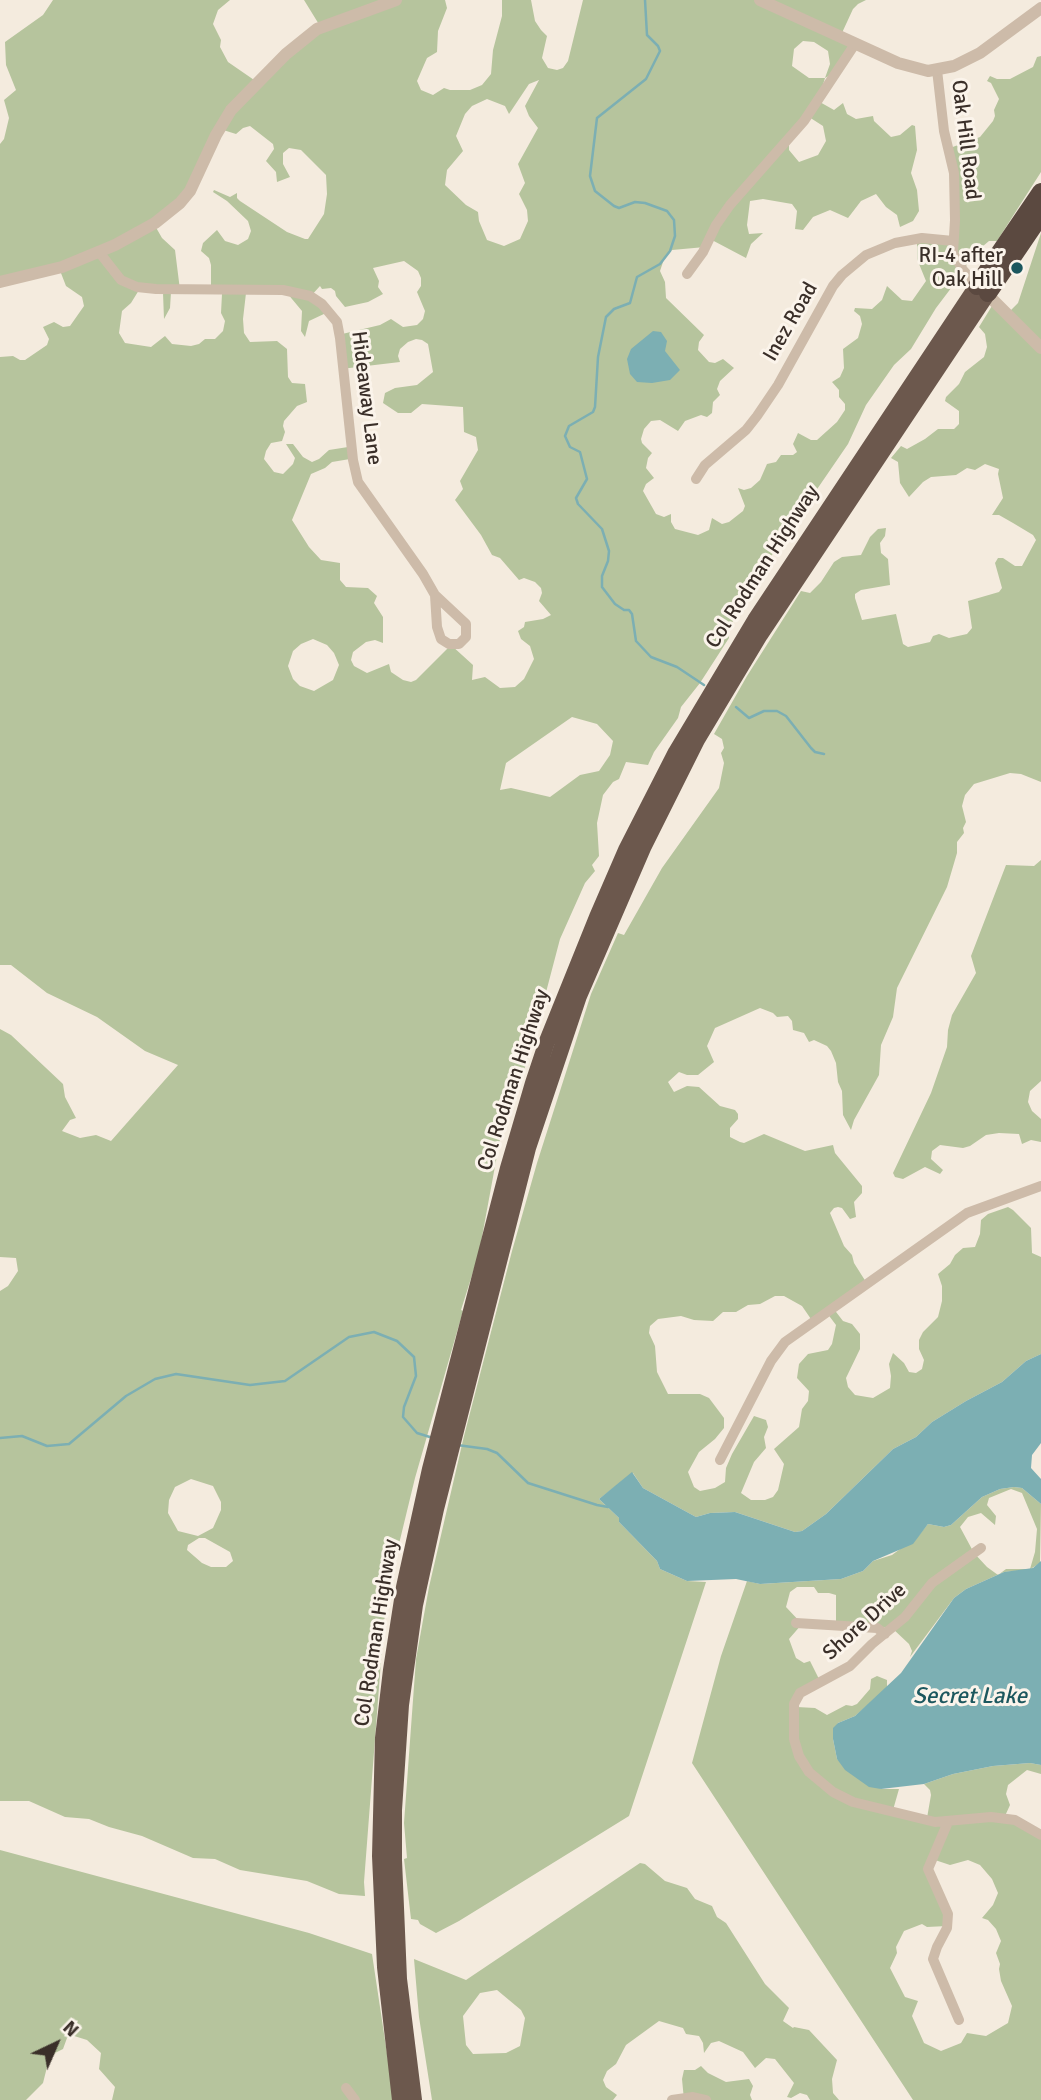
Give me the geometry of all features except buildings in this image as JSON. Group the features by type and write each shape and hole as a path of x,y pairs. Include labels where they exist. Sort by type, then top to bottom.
{"highway":[{"name":"Col Rodman Highway","path":"400,2100 386,1978 380,1814 383,1738 404,1587 528,1148 579,996 643,848 697,740 761,635 983,289 1041,192"},
{"name":"Col Rodman Highway","path":"983,289 1041,215"},
{"name":"Col Rodman Highway","path":"414,2100 399,1979 394,1797 401,1705 415,1605 445,1442"}],"street":[{"path":"0,282 62,267 99,252 155,223 180,203 198,178 216,135 231,110 295,47 317,29 396,0"},
{"path":"760,0 855,44 918,69 937,70 954,66 980,53 1041,8"},
{"path":"687,274 730,205 804,121 855,44"},
{"name":"Oak Hill Road","path":"937,70 944,131 953,166 953,253 957,262 1041,348"},
{"name":"Inez Road","path":"696,479 705,465 746,430 757,416 842,275 866,255 895,243 922,238 953,241"},
{"name":"Hideaway Lane","path":"99,252 121,280 137,287 283,290 310,296 323,304 337,322 358,482 435,595 466,624 466,637 459,644 449,644 441,639 437,627 435,595"},
{"path":"720,1460 771,1360 785,1342 967,1213 1041,1186"},
{"name":"Shore Drive","path":"981,1548 939,1576 912,1609 850,1667 800,1693 794,1704 796,1748 809,1772 824,1786 842,1797 916,1818 948,1822 999,1817 1015,1820 1041,1835"},
{"path":"796,1623 877,1628 885,1634"},
{"path":"948,1822 928,1869 948,1914 947,1928 935,1951 934,1964 959,2020"},
{"path":"346,2088 355,2100"},
{"path":"672,2100 693,2097 706,2100"}],"green space":[{"path":"53,0 230,0 218,10 213,24 221,40 220,47 228,62 257,82 320,26 304,0 445,0 447,8 438,31 437,52 427,58 417,81 421,90 433,95 444,88 470,90 482,85 491,74 493,50 502,16 502,0 531,0 535,21 547,36 542,58 548,68 557,70 563,68 568,61 583,0 866,0 853,9 841,35 852,41 836,72 825,78 818,101 834,110 843,103 847,114 856,119 873,116 874,121 891,137 900,135 912,125 915,126 917,150 911,173 917,190 919,211 913,221 900,227 897,215 886,207 876,194 861,201 848,218 830,210 813,217 803,230 795,229 797,211 792,204 763,199 750,201 747,225 749,234 763,233 751,244 746,258 710,239 705,247 672,250 664,259 660,271 665,282 666,298 704,335 698,350 709,362 715,363 723,359 734,368 720,381 717,389 720,395 713,402 712,413 707,417 701,415 685,421 678,431 660,420 651,421 644,429 641,439 652,453 646,468 654,478 646,484 643,491 656,514 664,517 671,514 675,529 698,535 709,530 712,518 722,524 743,511 745,506 738,488 751,488 760,480 767,464 776,462 781,455 793,455 797,452 793,444 798,433 817,440 837,422 845,410 845,404 832,382 840,377 844,368 843,349 858,338 862,324 860,316 854,311 855,308 872,309 882,300 887,286 902,300 912,301 926,281 917,259 917,239 951,240 950,148 980,137 993,121 999,99 991,83 987,81 990,76 1010,79 1033,67 1037,57 1041,56 1041,172 997,241 989,241 970,257 964,271 936,308 911,349 894,365 866,405 848,444 761,571 728,631 729,638 681,707 678,718 648,765 626,762 619,779 613,782 603,795 597,823 599,856 592,865 595,871 585,883 560,939 529,1057 503,1123 479,1253 415,1478 390,1581 384,1622 365,1896 339,1894 307,1881 240,1870 215,1859 193,1858 142,1836 89,1819 65,1817 29,1801 0,1801 0,1291 8,1286 18,1271 16,1258 0,1257 0,1029 11,1035 63,1084 65,1097 76,1118 70,1120 62,1131 80,1138 96,1135 111,1141 178,1065 145,1051 97,1017 47,993 11,965 0,965 0,357 13,356 25,360 47,345 49,339 43,327 54,322 63,327 70,326 84,306 82,297 66,286 59,268 0,281 0,144 4,139 9,118 4,100 16,90 6,65 5,42 43,15","holes":["803,41 814,42 828,51 830,64 825,78 809,78 792,66 794,49","539,80 525,106 538,128 518,164 525,183 519,194 527,210 528,221 520,239 504,246 487,240 478,212 466,205 445,185 447,170 463,151 456,136 465,114 472,106 487,99 505,106 509,114 529,84","809,117 823,126 826,141 818,155 799,162 789,150 789,137","250,126 273,144 274,149 266,161 276,172 277,182 290,177 283,164 283,153 289,148 301,150 326,175 324,214 308,239 305,239 287,232 240,201 237,193 230,197 214,190 213,192 248,221 251,231 248,239 238,245 225,241 217,230 203,243 201,251 209,258 211,265 211,292 222,294 221,313 225,321 223,331 215,339 205,339 191,346 172,344 165,336 151,347 125,343 119,333 122,311 139,290 163,293 164,319 170,308 171,292 180,290 175,250 162,238 154,224 199,176 220,129 236,134","404,261 418,271 421,286 417,292 425,311 423,319 417,325 403,327 391,319 380,325 338,335 341,369 400,362 400,349 408,342 422,340 428,344 433,372 417,385 395,388 385,393 383,403 398,413 411,413 422,404 463,407 464,432 476,437 478,450 460,481 463,489 455,500 492,555 500,558 519,580 524,578 535,582 541,588 539,601 551,615 525,622 524,627 518,631 521,639 530,646 534,659 524,679 515,687 500,688 485,677 472,680 473,665 451,645 411,682 391,672 389,664 367,673 354,666 351,660 353,652 366,642 375,640 383,643 383,617 374,603 377,596 368,588 346,587 340,580 340,563 321,560 292,520 311,474 332,462 350,459 348,447 329,450 312,462 303,457 293,444 286,444 295,458 283,474 274,472 264,459 271,443 282,441 284,421 297,406 307,402 305,384 292,383 288,377 287,349 277,341 250,342 244,333 246,293 287,293 302,311 301,331 305,337 309,321 326,313 310,297 320,286 322,289 331,288 335,291 345,307 368,302 383,294 378,287 379,281 373,268","313,639 327,645 339,665 333,680 314,691 300,686 293,679 288,666 293,651","572,717 597,724 613,741 610,755 599,771 580,775 550,797 511,788 500,790 506,763","191,1479 213,1486 221,1502 221,1510 213,1528 198,1536 178,1531 168,1513 169,1500 175,1487","199,1538 205,1538 230,1552 233,1561 226,1567 211,1567 187,1550 188,1545"]},
{"path":"1041,233 1041,782 1021,774 1010,773 974,784 965,795 962,806 966,822 964,833 957,842 957,853 947,887 897,988 893,1017 881,1045 879,1075 851,1130 843,1115 842,1091 831,1051 814,1040 809,1042 804,1033 793,1030 788,1016 777,1017 760,1008 715,1028 707,1046 714,1062 698,1075 679,1072 668,1082 674,1092 687,1086 699,1087 720,1106 735,1110 738,1119 730,1128 730,1137 740,1142 744,1143 764,1134 805,1151 833,1145 835,1153 862,1186 862,1193 854,1202 856,1217 850,1219 842,1208 838,1207 830,1213 844,1246 852,1255 866,1282 833,1308 843,1321 852,1324 860,1334 860,1349 846,1378 848,1387 855,1395 873,1398 890,1388 889,1364 893,1353 909,1372 916,1373 922,1369 924,1360 919,1349 919,1340 938,1317 942,1301 942,1286 938,1274 963,1248 975,1247 981,1220 988,1214 1008,1207 1031,1228 1032,1253 1041,1257 1041,1354 1026,1361 1002,1382 966,1401 932,1422 916,1437 893,1449 826,1514 802,1531 795,1532 735,1512 710,1513 696,1517 643,1488 633,1473 599,1499 657,1561 660,1569 687,1581 706,1582 629,1816 436,1933 418,1920 411,1919 404,1859 407,1858 404,1823 416,1659 429,1587 464,1436 512,1251 591,994 618,933 624,935 662,868 719,788 724,763 721,753 724,748 722,739 714,734 801,591 810,593 834,562 842,557 861,555 870,537 878,529 886,528 880,543 881,553 888,559 890,585 861,590 855,594 855,598 862,620 896,614 903,644 908,647 930,642 933,636 939,634 949,638 967,634 972,628 968,601 999,592 1002,588 995,563 998,558 1003,558 1015,566 1022,566 1036,540 1033,535 999,515 992,515 1003,498 999,469 985,464 975,470 967,468 956,475 931,477 909,497 900,483 898,462 891,458 901,446 907,449 938,429 954,429 959,424 959,411 945,401 965,372 984,357 987,347 985,334 979,327 995,301 1008,313 1018,303","holes":["775,1296 784,1296 802,1306 813,1322 827,1313 836,1325 828,1350 808,1354 799,1364 797,1378 809,1391 808,1401 802,1409 799,1427 774,1449 784,1464 778,1490 773,1497 765,1500 751,1500 741,1493 754,1462 766,1448 766,1420 754,1416 732,1454 726,1468 725,1482 715,1488 700,1491 694,1487 688,1472 699,1452 724,1428 724,1418 709,1398 700,1394 668,1394 657,1372 650,1326 658,1319 681,1316 713,1321 723,1312 736,1312 748,1305 760,1304"]},
{"path":"1041,860 1041,1081 1030,1091 1028,1102 1032,1111 1041,1119 1041,1142 1031,1140 1022,1144 1019,1134 999,1133 986,1135 963,1148 940,1145 932,1151 931,1159 943,1170 940,1174 925,1167 903,1179 895,1177 893,1173 931,1093 947,1047 952,1015 976,973 971,956 1006,865 1034,866"},
{"path":"1022,1488 1041,1504 1040,1563 1029,1570 999,1574 1006,1569 1030,1569 1037,1529 1022,1493 1011,1489 989,1498 987,1505 996,1516 995,1525 981,1513 968,1517 960,1527 974,1553 998,1575 966,1589 954,1598 910,1657 912,1651 909,1644 892,1628 836,1624 836,1595 818,1593 814,1587 797,1587 790,1592 786,1607 802,1624 789,1639 796,1658 804,1663 810,1661 820,1681 802,1691 797,1707 815,1708 827,1715 846,1705 857,1704 870,1689 871,1679 877,1676 887,1680 887,1688 877,1697 855,1716 838,1723 833,1739 837,1759 881,1789 899,1789 893,1810 927,1818 931,1795 924,1784 953,1774 993,1766 1030,1763 1041,1765 1041,1774 1027,1770 1008,1785 1006,1794 1010,1805 1005,1816 1041,1830 1041,2100 913,2100 692,1763 721,1656 747,1581 760,1584 841,1579 863,1571 873,1561 892,1555 919,1535 928,1524 944,1527 951,1525 982,1497 1000,1489","holes":["932,1859 950,1865 968,1860 980,1865 992,1879 998,1893 993,1905 982,1918 988,1920 996,1929 1001,1941 996,1953 1001,1981 1012,2006 1008,2023 986,2036 967,2033 961,2043 941,2051 924,2043 912,2016 918,2001 905,1997 890,1968 904,1931 922,1924 927,1927 947,1926 929,1866"]},
{"path":"0,1850 309,1933 372,1954 394,2100 112,2100 115,2087 99,2069 101,2053 87,2040 71,2035 63,2049 55,2053 48,2063 43,2083 26,2100 0,2100"},
{"path":"640,1863 645,1864 665,1881 687,1888 695,1899 712,1906 717,1917 726,1923 765,1984 789,2008 783,2021 793,2028 809,2030 837,2060 832,2079 833,2093 839,2100 810,2100 807,2095 800,2093 791,2098 787,2097 794,2083 775,2059 766,2058 755,2068 743,2052 719,2041 711,2043 704,2053 699,2036 686,2034 683,2028 659,2021 626,2045 616,2064 607,2071 603,2080 606,2087 617,2095 613,2100 432,2100 419,2017 414,1959 466,1980","holes":["497,1990 521,2010 525,2018 520,2046 506,2053 473,2054 466,2045 463,2016 480,1993"]},
{"path":"701,2066 708,2073 726,2082 749,2079 753,2086 750,2095 752,2100 684,2100 684,2070 695,2070"}],"water":[{"path":"653,331 661,332 667,341 665,351 680,370 670,380 637,382 630,374 627,359 631,349"},
{"path":"1041,1354 1041,1443 1032,1455 1031,1468 1041,1479 1041,1504 1022,1488 1000,1489 982,1497 951,1525 944,1527 928,1524 913,1544 873,1561 863,1571 841,1579 760,1584 736,1579 687,1581 660,1569 657,1561 599,1499 632,1472 643,1488 696,1517 710,1513 735,1512 795,1532 802,1531 826,1514 893,1449 916,1437 932,1422 966,1401 1002,1382 1026,1361"},
{"name":"Secret Lake","path":"1041,1561 1041,1765 1030,1763 993,1766 953,1774 924,1784 881,1789 869,1787 845,1770 837,1759 833,1728 855,1716 901,1673 954,1598 966,1589 1004,1572 1033,1568"}],"waterway":[{"path":"645,0 647,35 660,51 646,79 597,118 590,176 595,191 614,206 619,208 635,202 667,211 674,220 675,236 670,251 660,264 637,277 630,303 614,309 606,317 598,357 595,407 593,412 569,426 565,436 570,447 580,452 587,479 576,498 578,504 602,529 609,551 602,587 615,604 632,614 636,641 651,657 677,667 704,685"},
{"path":"736,707 749,718 764,711 777,711 786,716 815,752 824,754"},
{"path":"0,1438 22,1436 47,1446 69,1444 126,1396 155,1379 176,1374 250,1385 285,1381 349,1337 374,1332 397,1341 414,1357 416,1376 403,1417 417,1433 433,1438"},
{"path":"457,1445 497,1453 528,1483 608,1507"}],"place":[{"name":"RI-4 after Oak Hill","path":"1017,268"}]}
